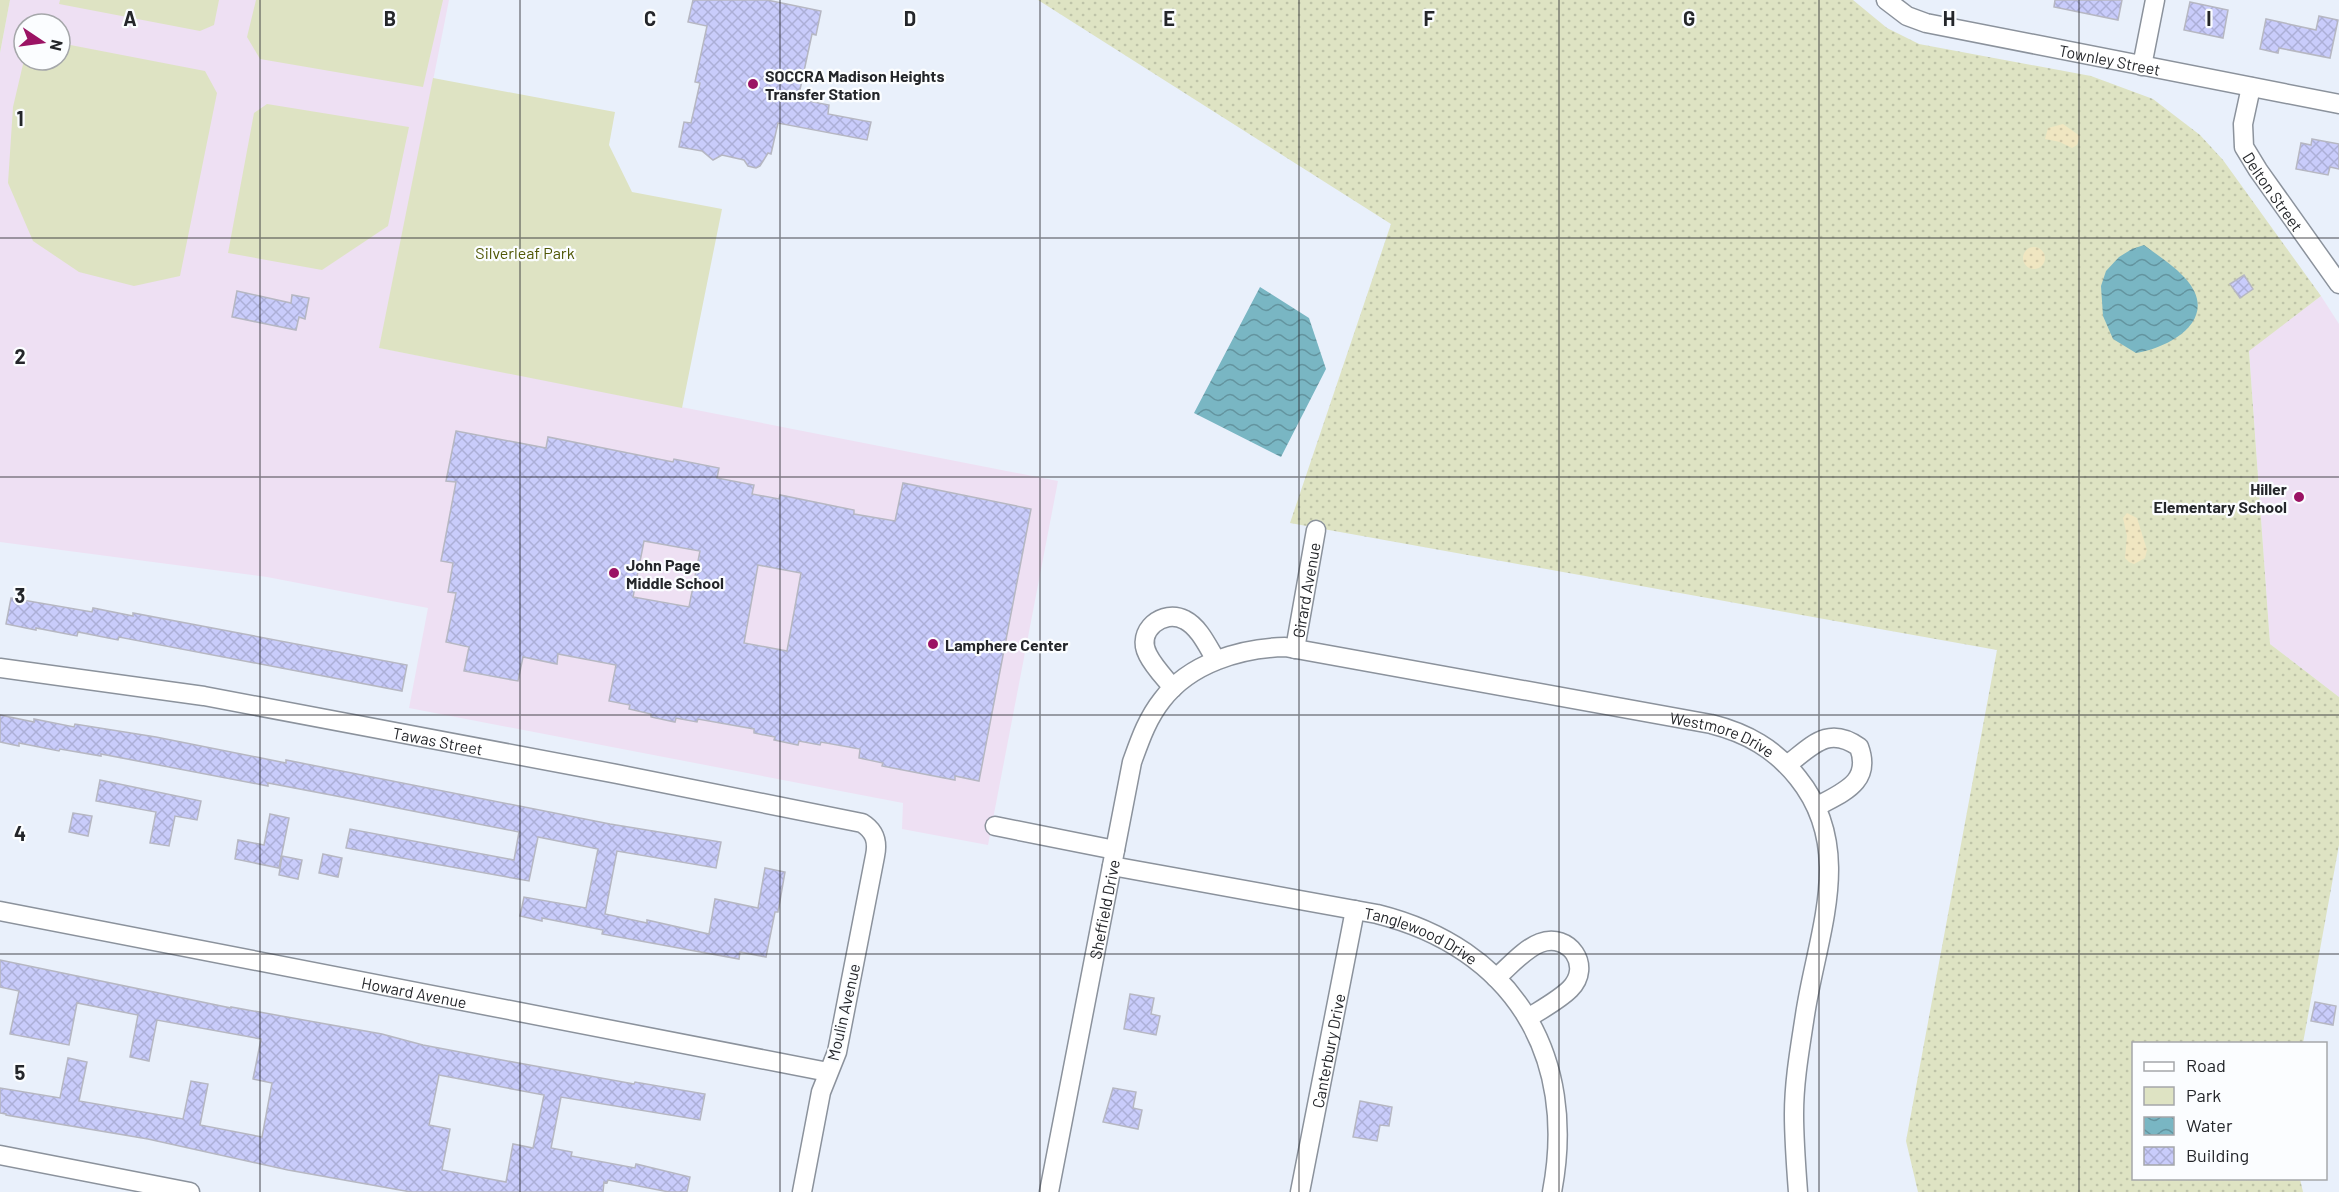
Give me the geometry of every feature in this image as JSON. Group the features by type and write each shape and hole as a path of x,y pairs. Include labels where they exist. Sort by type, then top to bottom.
{"street":[{"name":"Townley Street","path":"1886,0 1907,16 1926,23 2339,104"},
{"path":"2142,66 2155,0"},
{"name":"Delton Street","path":"2251,87 2243,124 2244,147 2339,284"},
{"name":"Girard Avenue","path":"1295,649 1316,530"},
{"path":"1173,688 1148,655 1145,647 1145,637 1149,628 1157,620 1174,617 1183,618 1191,623 1216,660"},
{"name":"Westmore Drive","path":"1216,660 1235,652 1262,648 1295,649 1711,724 1753,738 1787,765 1818,806 1827,832 1830,879 1798,1066 1794,1113 1797,1192"},
{"name":"Sheffield Drive","path":"1049,1192 1132,762 1142,733 1163,698 1173,688 1216,660"},
{"name":"Tawas Street","path":"0,668 159,688 215,698 854,820 872,831"},
{"path":"1787,765 1819,741 1829,737 1838,736 1859,747 1863,759 1862,771 1853,785 1818,806"},
{"path":"995,826 1114,858"},
{"name":"Moulin Avenue","path":"802,1192 821,1092 837,1052 877,847 872,831"},
{"name":"Tanglewood Drive","path":"1114,858 1404,921 1437,935 1465,951 1496,978 1528,1018 1549,1068 1556,1102 1557,1155 1552,1192"},
{"name":"Canterbury Drive","path":"1299,1192 1355,910"},
{"name":"Howard Avenue","path":"0,911 828,1072"},
{"path":"1496,978 1540,943 1557,941 1574,950 1580,966 1576,981 1570,989 1528,1018"},
{"path":"0,1155 190,1192"}],"shaded area":[{"path":"10,0 449,0 380,348 1058,481 988,845 902,829 903,803 409,708 428,608 267,577 0,542 0,53"},
{"name":"Hiller Elementary School","path":"2321,296 2339,324 2339,697 2270,644 2249,350"}],"green space":[{"path":"0,0 10,0 0,53"},
{"path":"60,0 219,0 214,25 200,31 59,4"},
{"path":"256,0 443,0 423,87 260,59 247,37"},
{"path":"1038,0 1853,0 1887,28 1919,44 2091,76 2153,99 2200,135 2223,160 2321,296 2249,351 2270,644 2339,697 2339,845 2303,1042 2132,1042 2132,1180 2300,1180 2303,1192 1918,1192 1906,1141 1997,650 1290,523 1391,224"},
{"path":"72,45 205,71 217,93 180,276 134,286 79,272 33,241 8,183 13,107 21,72 72,72"},
{"name":"Silverleaf Park","path":"433,78 615,112 609,145 632,192 722,209 682,408 379,348"},
{"path":"267,104 409,127 388,226 322,270 228,253 254,113"}],"sand":[{"path":"2063,124 2080,136 2077,145 2072,148 2060,142 2045,139 2048,128"},
{"path":"2030,247 2038,247 2045,254 2045,262 2038,269 2030,269 2023,262 2023,254"},
{"path":"2127,513 2137,518 2147,550 2145,558 2134,564 2125,558 2127,536 2123,518"}],"water":[{"path":"2144,245 2184,277 2194,292 2198,305 2195,317 2188,328 2177,337 2150,350 2136,353 2113,339 2103,316 2101,286 2106,271 2119,257"},
{"path":"1260,287 1309,318 1326,369 1281,457 1194,413"}],"building":[{"name":"SOCCRA Madison Heights Transfer Station","path":"693,0 767,0 821,11 816,35 812,34 798,99 829,105 828,114 871,122 867,140 778,123 771,154 768,153 760,166 756,168 748,166 744,160 722,155 713,160 702,151 679,147 684,122 691,123 700,83 695,82 707,26 688,22"},
{"path":"2055,0 2122,0 2118,20 2054,7"},
{"path":"2190,2 2228,10 2223,38 2184,30"},
{"path":"2319,16 2338,20 2330,58 2279,48 2278,53 2260,49 2266,19 2316,30"},
{"path":"2312,139 2339,144 2339,169 2330,167 2328,175 2296,169 2301,143 2311,145"},
{"path":"2244,275 2253,289 2240,298 2230,284"},
{"path":"237,291 291,303 292,295 309,298 305,319 299,317 296,330 232,317"},
{"path":"456,431 546,448 548,437 673,462 674,459 719,468 717,478 754,485 752,494 779,499 780,495 854,510 854,514 895,521 903,483 1031,509 979,781 955,776 955,780 882,766 883,763 859,758 860,749 821,742 820,745 799,741 798,745 754,733 754,729 698,719 697,722 676,718 675,722 651,717 651,714 629,709 630,705 609,701 616,665 558,654 557,664 523,657 518,681 464,671 469,647 446,642 456,593 448,592 453,563 441,561 456,482 446,481","holes":["644,541 700,551 689,607 633,597","758,565 801,573 787,651 744,643"]},
{"path":"11,598 92,612 93,608 133,616 133,613 407,665 402,691 119,637 118,640 78,632 77,636 6,624"},
{"path":"0,715 34,722 34,719 74,727 75,724 156,737 286,763 286,760 610,824 721,842 716,868 617,851 605,914 647,923 647,920 709,934 715,899 758,908 765,868 785,872 778,912 775,912 766,957 740,952 739,959 602,934 603,930 542,918 542,921 520,916 524,897 586,908 598,849 538,837 529,881 346,848 350,829 514,860 519,832 268,783 268,786 101,754 101,756 0,742"},
{"path":"100,780 201,801 197,820 175,816 169,846 150,843 156,812 96,801"},
{"path":"73,813 92,816 88,836 69,832"},
{"path":"270,814 289,818 279,868 235,859 238,840 264,845"},
{"path":"323,854 342,858 338,877 319,873"},
{"path":"282,856 302,860 298,879 279,875"},
{"path":"0,960 231,1008 382,1034 423,1045 634,1084 635,1082 705,1094 700,1120 561,1097 551,1148 572,1152 571,1156 635,1168 636,1164 690,1177 687,1192 669,1192 608,1180 607,1183 604,1182 603,1192 411,1192 288,1170 148,1139 6,1115 0,1113 0,1088 60,1098 68,1058 87,1062 79,1101 183,1119 191,1081 208,1084 200,1125 262,1137 272,1083 253,1079 261,1039 157,1020 149,1061 130,1057 138,1015 77,1003 69,1045 10,1034 19,991 0,987","holes":["439,1075 544,1095 533,1148 513,1144 506,1182 442,1170 450,1129 429,1125"]},
{"path":"1130,994 1154,998 1151,1014 1160,1016 1156,1035 1124,1029"},
{"path":"2315,1002 2336,1006 2333,1025 2311,1021"},
{"path":"1113,1088 1136,1092 1133,1108 1142,1110 1138,1129 1103,1122"},
{"path":"1360,1101 1392,1107 1389,1126 1380,1125 1377,1141 1353,1137"}],"place":[{"name":"SOCCRA Madison Heights Transfer Station","path":"753,84"},
{"name":"Hiller Elementary School","path":"2299,497"},
{"name":"John Page Middle School","path":"614,573"},
{"name":"Lamphere Center","path":"933,644"}]}
